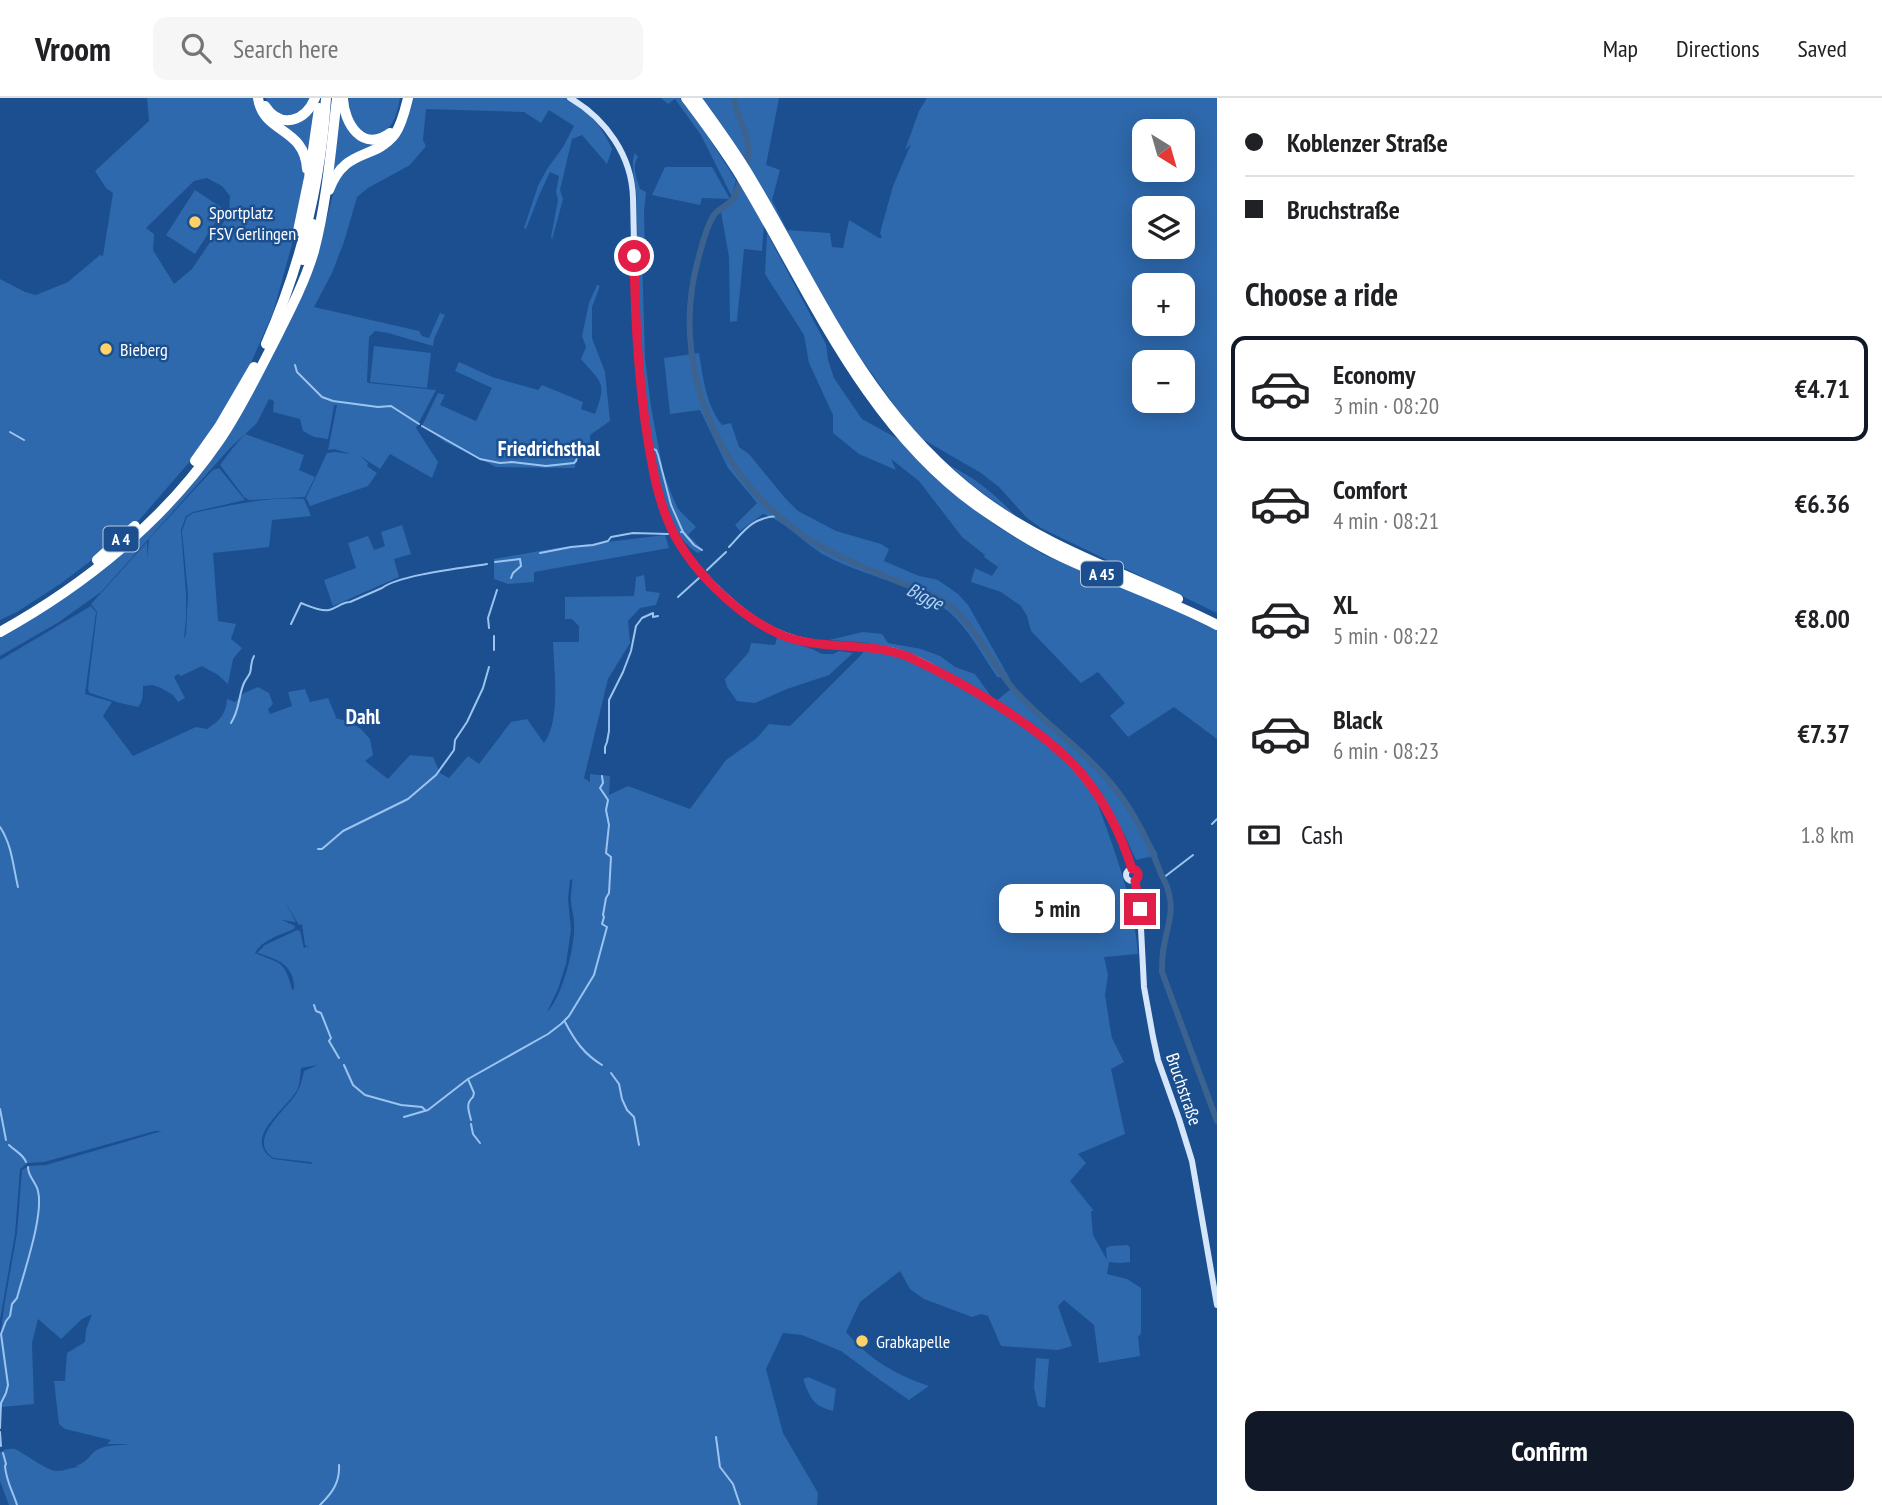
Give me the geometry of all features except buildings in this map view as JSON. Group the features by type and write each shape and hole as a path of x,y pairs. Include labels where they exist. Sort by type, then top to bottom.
{"highway":[{"path":"260,98 271,114 287,120 298,119 317,98"},
{"path":"260,98 260,107 269,120 304,149 307,166 305,197"},
{"path":"266,343 298,233 318,116 317,98"},
{"name":"A 4","path":"0,632 30,615 118,552 174,497 219,441 250,390 293,294 314,221 327,145 329,98"},
{"name":"A 4","path":"0,625 79,574 113,547 168,495 219,427 266,343 288,292 308,216 329,98"},
{"path":"276,337 300,290 314,251 324,204 337,98"},
{"path":"343,98 346,118 351,128 361,136 377,139 387,136 396,128 407,98"},
{"path":"324,204 341,168 378,148 396,133 407,98"},
{"name":"A 45","path":"686,98 745,183 797,270 873,386 925,450 962,484 1032,533 1217,618"},
{"name":"A 45","path":"696,98 750,177 820,318 868,392 916,451 945,480 1028,539 1217,625"}],"main road":[{"name":"Bruchstraße","path":"570,98 600,121 620,149 631,177 636,330 644,414 662,505 672,530 699,570 739,609 780,634 813,643 865,646 896,652 956,681 1021,722 1058,750 1090,785 1113,821 1132,869 1126,877 1135,881 1140,909 1144,987 1153,1037 1158,1060 1192,1161 1217,1305"}],"shaded area":[{"path":"147,98 255,98 260,115 265,121 300,149 305,172 302,192 294,237 273,313 247,372 199,451 140,519 112,545 60,584 0,620 0,279 36,295 68,282 100,255 103,256 113,193 106,188 95,171 149,121","holes":["207,178 222,186 230,196 229,214 192,269 174,284 153,250 154,234 146,228 194,181"]},
{"path":"266,98 310,98 300,114 283,116 269,106"},
{"path":"349,98 400,98 392,124 383,132 369,136 350,122"},
{"path":"411,98 566,98 594,119 612,149 607,164 582,135 572,139 560,190 563,199 552,240 559,176 550,172 526,229 524,228 538,186 574,126 549,110 541,123 524,112 426,109 423,140 426,146 410,165 357,197 332,273 314,307 419,331 422,336 429,338 440,313 445,315 433,346 375,331 369,337 367,382 436,390 416,428 438,462 432,478 390,454 380,469 360,456 368,463 367,466 377,473 368,486 310,506 306,498 327,453 351,454 328,450 337,405 333,405 328,439 314,437 303,431 300,419 273,412 274,401 269,399 257,423 230,448 101,592 59,622 0,656 0,635 53,605 189,484 304,292 336,183 354,164 388,146"},
{"path":"661,98 680,98 705,132 736,180 732,197 701,135 675,99 668,104"},
{"path":"702,98 779,98 766,165 780,170 772,200 787,230 830,233 832,247 843,248 849,220 882,238 880,233 893,186 911,144 905,150 919,111 927,98 1217,98 1217,613 1041,528 1026,517 999,487 981,473 924,440 907,423 842,332"},
{"path":"313,111 309,153 299,138 270,117 306,117"},
{"path":"341,112 351,133 386,140 333,173"},
{"path":"635,153 638,157 635,164 636,177 640,189 646,192 645,255 642,256 645,358 651,407 663,471 678,509 696,527 688,535 703,550 698,553 678,533 663,497 653,452 641,347 633,167"},
{"path":"665,167 712,167 730,199 702,198 700,205 652,195"},
{"path":"740,184 764,224 762,251 744,249 737,321 730,322 729,257 721,212 734,201"},
{"name":"Sportplatz FSV Gerlingen","path":"195,190 224,209 195,254 166,235"},
{"path":"767,233 826,344 834,378 862,419 900,440 970,506 1044,555 1150,598 1217,630 1217,739 1174,707 1128,737 1110,716 1125,703 1098,672 1081,683 1031,631 1021,606 1001,592 971,582 975,568 992,576 998,567 962,537 919,481 891,459 896,470 859,454 833,433 833,415 809,363 804,335 765,274"},
{"path":"597,285 600,286 592,307 592,338 605,372 610,421 590,435 590,445 576,448 575,468 496,467 445,442 422,426 438,393 445,395 440,405 476,421 492,388 455,371 459,362 492,377 538,390 542,385 583,402 581,409 595,414 601,395 600,384 581,359 586,347 582,336 589,303"},
{"path":"374,346 431,353 427,388 370,382"},
{"path":"699,353 712,409 722,425 731,423 739,447 749,454 785,498 798,511 836,531 881,544 889,549 884,561 919,576 938,580 958,594 968,605 1010,679 997,677 969,634 949,612 935,602 905,587 826,556 780,522 763,514 740,531 735,525 757,503 728,468 700,410 670,414 664,358"},
{"path":"245,434 304,455 299,470 315,477 305,497 249,500 244,497 220,465"},
{"path":"949,465 987,489 1019,519 973,486"},
{"path":"219,468 245,500 193,512 186,516 181,530 186,594 184,639 186,634 188,594 182,531 187,517 193,513 234,505 290,498 304,499 311,516 272,520 269,547 213,553 218,621 236,624 231,639 242,648 233,659 228,684 202,666 174,677 185,698 178,702 173,695 153,685 143,686 142,700 138,707 90,693 88,690 97,612 91,604 147,542 147,558 149,539 207,476"},
{"path":"402,525 411,554 394,559 399,577 333,606 324,580 356,568 348,543 368,536 374,550 385,546 381,532"},
{"path":"665,535 669,548 534,572 534,582 508,584 494,579 494,559 557,548"},
{"path":"644,575 646,591 660,593 656,605 640,608 628,621 630,643 608,679 584,778 590,782 590,774 610,776 609,795 628,786 690,809 726,760 757,738 769,724 790,726 870,643 829,640 863,632 882,634 888,643 921,649 975,674 995,702 1011,689 1110,778 1136,815 1158,855 1136,860 1105,800 1098,805 1128,897 1138,954 1104,957 1108,975 1105,995 1112,1038 1124,1062 1111,1069 1125,1134 1078,1154 1086,1163 1070,1181 1094,1211 1091,1211 1093,1235 1107,1260 1106,1248 1128,1245 1130,1248 1130,1262 1109,1262 1107,1274 1127,1279 1141,1288 1141,1333 1138,1337 1140,1356 1099,1363 1094,1325 1064,1300 1058,1306 1072,1346 1058,1350 1001,1346 988,1316 981,1314 972,1317 924,1299 910,1289 900,1271 860,1302 846,1332 864,1351 883,1365 929,1386 909,1400 841,1351 802,1335 783,1333 766,1369 783,1433 818,1493 817,1505 9,1505 0,1481 0,1452 15,1449 57,1471 80,1467 75,1466 102,1447 129,1444 107,1444 111,1440 65,1429 59,1424 54,1381 65,1381 67,1353 85,1342 92,1314 82,1319 61,1339 38,1319 32,1343 34,1404 1,1407 0,1416 0,1338 17,1233 22,1170 162,1131 44,1162 28,1163 20,1169 15,1234 0,1320 0,660 91,606 96,612 85,694 112,702 103,716 133,756 196,727 207,729 221,717 227,699 235,702 244,693 258,687 269,693 273,704 268,709 270,714 292,706 288,692 305,689 310,702 328,698 335,718 350,722 361,729 370,739 373,755 365,761 388,779 410,755 433,757 440,773 449,778 468,756 479,764 511,722 527,719 544,743 553,722 555,708 553,642 579,642 579,626 572,619 565,619 565,597 634,596 636,577","holes":["572,879 573,944 563,983 547,1012 566,964 571,930 568,899","285,902 299,925 302,924 305,945 309,947 304,949 300,931 297,930 265,945 257,953 284,964 292,975 294,990 280,964 255,953 267,941 294,929 295,926 282,920 296,922","318,1065 304,1071 298,1091 270,1127 264,1144 266,1151 274,1158 312,1164 273,1159 264,1151 262,1142 269,1124 297,1090 301,1068"]},
{"path":"777,638 822,654 839,651 853,653 829,675 755,703 737,701 725,679 749,652 751,643 775,645"},
{"path":"1036,1358 1049,1359 1045,1408 1038,1406 1034,1388"},
{"path":"808,1377 836,1389 833,1411 821,1407 813,1400 803,1379"}],"waterway":[{"name":"Bigge","path":"734,98 747,140 748,158 745,168"},
{"name":"Bigge","path":"741,178 734,198 714,215 704,236 691,297 690,334 695,371 704,407 720,441 739,473 764,502 805,537 855,564 933,596 955,610 974,631 1015,691 1093,763 1121,797 1144,834 1168,889 1170,913 1162,972 1217,1121"},
{"path":"295,365 297,372 322,397 378,407 391,406 419,424"},
{"path":"422,426 480,459 500,463 546,466 574,463 581,451"},
{"path":"10,432 24,440"},
{"path":"653,449 658,455 671,505 683,532"},
{"path":"729,547 755,522 777,516"},
{"path":"681,532 702,550"},
{"path":"540,553 593,545 608,541 611,537 633,533 668,534"},
{"path":"707,570 726,552"},
{"path":"495,562 520,559 521,566 511,578"},
{"path":"291,624 301,603 329,610 402,579 487,564"},
{"path":"678,597 699,578"},
{"path":"489,628 488,618 497,590"},
{"path":"605,753 609,731 609,700 631,651 636,626 642,618 653,613 653,617 658,616"},
{"path":"494,636 494,650"},
{"path":"231,723 254,656"},
{"path":"318,849 322,849 343,831 408,799 436,775 454,750 455,740 483,688 489,667"},
{"path":"404,1117 428,1110 468,1079 548,1034 569,1016 594,975 607,927 602,924 609,893 611,857 606,853 608,800 600,788 603,783 602,776"},
{"path":"1212,824 1217,819"},
{"path":"0,827 10,848 18,887"},
{"path":"1163,878 1193,855"},
{"path":"314,1005 316,1011 321,1013 331,1038 329,1041 339,1058"},
{"path":"565,1022 580,1046 602,1065"},
{"path":"344,1065 353,1085 365,1095 401,1105 422,1107 425,1110"},
{"path":"611,1073 619,1084 627,1110 634,1117 639,1145"},
{"path":"468,1079 474,1093 468,1105 471,1120"},
{"path":"0,1109 6,1140"},
{"path":"471,1124 473,1134 480,1143"},
{"path":"9,1145 26,1162"},
{"path":"0,1428 1,1403 8,1385 1,1334 10,1316 12,1304 17,1298 38,1214 38,1191 28,1167"},
{"path":"0,1432 1,1446"},
{"path":"716,1437 720,1467 733,1484 740,1505"},
{"path":"3,1453 7,1477 17,1505"},
{"path":"320,1505 334,1487 339,1465"}],"place":[{"name":"Sportplatz FSV Gerlingen","path":"195,222"},
{"name":"Bieberg","path":"106,349"},
{"name":"Grabkapelle","path":"862,1341"}],"district":[{"name":"Friedrichsthal","path":"549,448"},
{"name":"Dahl","path":"363,716"}],"route":[{"path":"634,256 639,372 655,478 672,530 699,570 744,613 780,634 813,643 870,647 909,657 984,697 1045,740 1064,755 1101,799 1124,845 1132,869 1138,873 1135,881 1140,909"}]}
